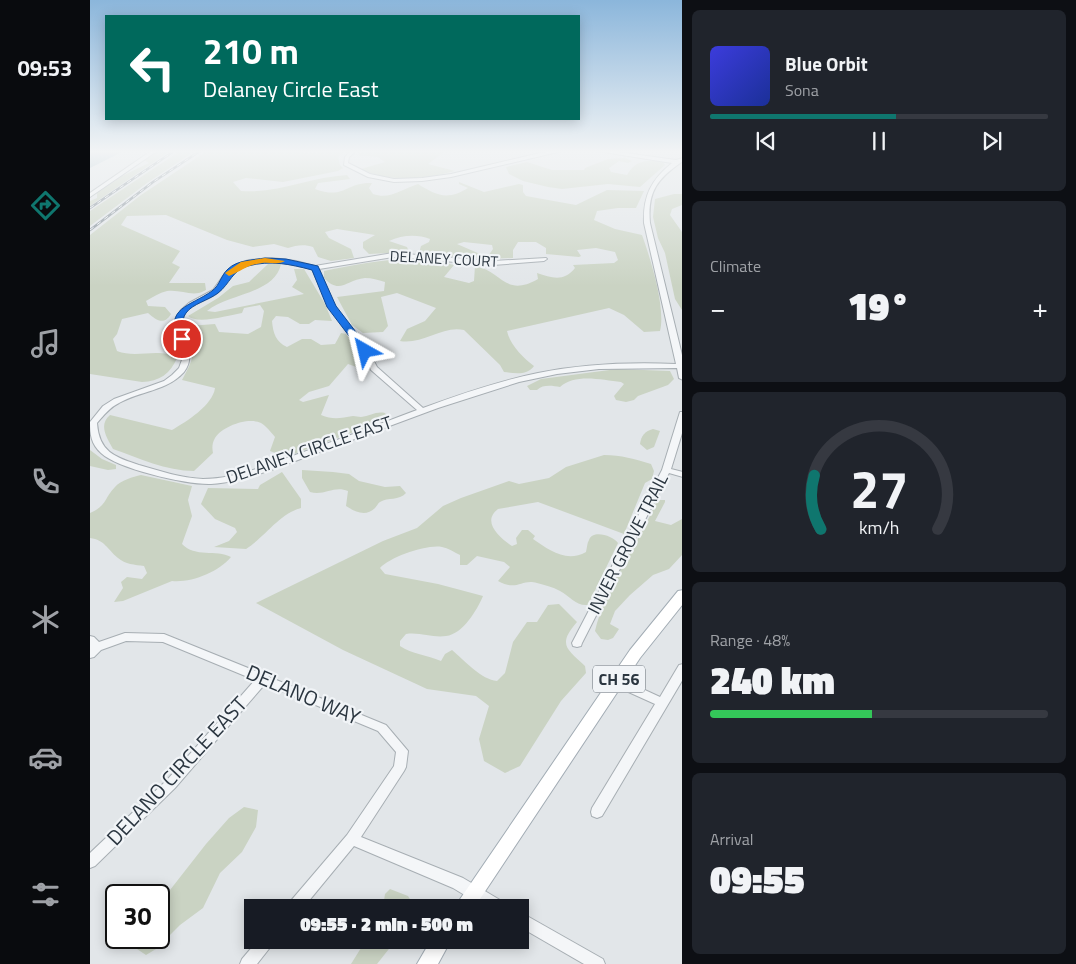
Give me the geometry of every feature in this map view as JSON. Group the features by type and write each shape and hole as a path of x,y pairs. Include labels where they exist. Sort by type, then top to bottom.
{"main road":[{"name":"CH 56","path":"469,899 617,682 682,594"},
{"path":"427,964 436,949"}],"street":[{"path":"648,196 646,204 647,223 682,366 682,378"},
{"name":"DELANEY COURT","path":"315,268 393,255 493,263 544,259"},
{"name":"DELANEY CIRCLE EAST","path":"422,411 374,368 364,347 332,307 315,268 286,261 265,260 244,264 231,270 224,284 215,292 182,311 178,323 186,355 183,368 169,380 108,406 93,423 93,437 101,450 117,460 186,480 212,481 242,476 341,442 422,411 518,380 573,370 633,366 682,366"},
{"name":"INVER GROVE TRAIL","path":"577,643 666,470 682,414"},
{"path":"666,470 682,475"},
{"name":"DELANO WAY","path":"92,647 125,637 164,638 382,728 402,751 400,767 352,839 302,899"},
{"path":"597,812 682,668"},
{"name":"DELANO CIRCLE EAST","path":"90,862 171,784 264,678"},
{"path":"617,682 661,702"},
{"path":"352,839 458,883 485,899"},
{"path":"529,924 598,964"},
{"path":"247,964 260,949"}],"green space":[{"path":"97,196 105,196 90,206 90,201 97,198"},
{"path":"113,196 130,196 90,226 90,211"},
{"path":"140,196 526,196 576,205 595,196 642,196 636,208 597,211 594,220 615,229 642,235 659,296 661,309 660,331 644,332 624,315 609,308 507,331 517,351 534,366 524,373 504,372 500,365 464,330 448,330 416,340 400,341 407,329 425,321 436,308 397,293 381,297 388,326 383,332 363,333 352,325 337,297 384,291 385,282 365,278 339,286 330,283 324,278 324,271 389,260 438,261 454,265 444,277 469,283 474,281 475,266 492,273 504,282 518,286 538,279 537,273 558,278 571,272 575,268 573,265 614,263 618,260 615,252 596,248 577,250 581,256 579,257 546,254 546,248 536,242 518,242 513,250 513,258 486,259 493,249 492,245 464,242 457,244 480,254 477,258 469,259 419,253 421,246 429,242 430,239 410,236 399,237 389,241 407,247 409,252 369,254 363,248 363,242 375,235 337,229 325,232 329,238 351,249 354,258 331,261 318,257 313,247 310,246 300,245 288,248 274,244 253,247 227,240 166,215 127,216 121,225 180,251 172,263 180,267 169,283 205,283 206,290 197,293 167,291 146,301 148,306 165,307 171,314 166,320 157,320 148,313 122,319 117,334 113,339 117,351 132,354 163,353 177,358 164,376 148,382 142,382 90,374 90,235"},
{"path":"666,196 682,196 682,205 672,209 670,215 682,232 682,310 675,299 665,253 658,238 653,217 655,199"},
{"path":"268,264 281,264 277,274 270,282 260,288 216,305 207,311 215,312 304,294 292,287 297,280 294,269 304,269 325,304 332,321 315,320 309,324 300,324 288,317 276,316 272,321 274,333 278,340 287,347 302,339 311,339 321,345 335,344 341,333 346,334 365,359 366,365 362,369 348,364 329,386 309,392 299,400 303,402 329,395 321,415 329,418 361,417 385,413 389,419 291,455 270,451 275,437 263,424 256,421 243,422 230,426 215,438 212,447 213,453 194,471 173,469 113,449 106,436 104,427 106,419 110,415 172,430 204,407 215,388 182,380 193,354 189,326 215,324 219,332 248,334 261,327 264,311 260,305 244,308 242,313 214,319 199,320 188,316 218,298 233,286 249,282"},
{"path":"617,369 670,371 674,379 668,385 626,402 616,400 614,396 624,384 621,382 581,379 573,380 560,387 545,386 537,390 530,390 527,386 541,379"},
{"path":"653,429 660,431 654,447 647,450 640,444 642,436"},
{"path":"90,450 102,459 116,465 116,469 108,470 90,466"},
{"path":"604,455 628,458 651,464 654,471 652,479 645,483 624,534 538,502 498,509 491,519 494,529 502,539 512,546 517,544 516,538 522,530 528,530 535,536 533,539 552,551 565,556 579,555 586,552 588,541 595,535 608,536 615,540 618,543 588,605 580,604 564,593 537,583 505,584 498,581 510,567 504,562 477,556 467,565 460,565 460,555 442,547 427,547 409,552 380,568 385,574 438,584 483,596 469,620 458,631 446,636 406,634 400,641 400,646 441,661 445,654 452,650 473,669 491,680 497,681 505,673 513,642 527,622 537,622 548,605 559,604 577,622 567,636 566,642 569,651 585,666 586,673 561,701 520,766 505,773 484,761 479,739 489,706 476,696 427,689 343,650 256,603 383,541 417,528 443,506 461,498 509,481 519,484 549,478 566,467"},
{"path":"302,470 349,474 359,481 385,487 400,486 406,493 400,497 380,502 372,511 360,513 346,506 348,491 338,489 320,493 310,492 302,478"},
{"path":"282,472 301,499 301,508 279,520 246,549 214,547 229,541 237,532 235,528 215,519 201,504 208,488 258,489 260,485"},
{"path":"141,475 192,486 188,500 192,516 182,544 193,551 231,557 212,572 188,580 172,581 123,601 114,602 123,588 121,582 127,577 142,579 147,573 144,566 124,562 103,543 90,538 90,513 100,508 111,491 120,482"},
{"path":"657,500 665,500 665,502 655,521 671,525 682,519 682,555 669,569 653,575 630,595 615,611 610,624 619,629 613,638 608,640 601,639 595,631 600,614"},
{"path":"244,807 258,810 256,827 242,852 220,873 203,908 170,935 170,890 229,818"},
{"path":"390,889 408,896 410,899 384,899 385,894"},
{"path":"137,949 156,949 146,955"},
{"path":"360,949 389,949 377,964 351,964"}],"railway":[{"path":"90,208 108,196"},
{"path":"90,230 135,196"}],"slow traffic":[{"path":"229,273 231,270 244,264 265,260 281,261"}],"route":[{"path":"182,339 178,323 182,311 215,292 224,284 231,270 244,264 265,260 286,261 315,268 332,307 364,347 365,351"}]}
